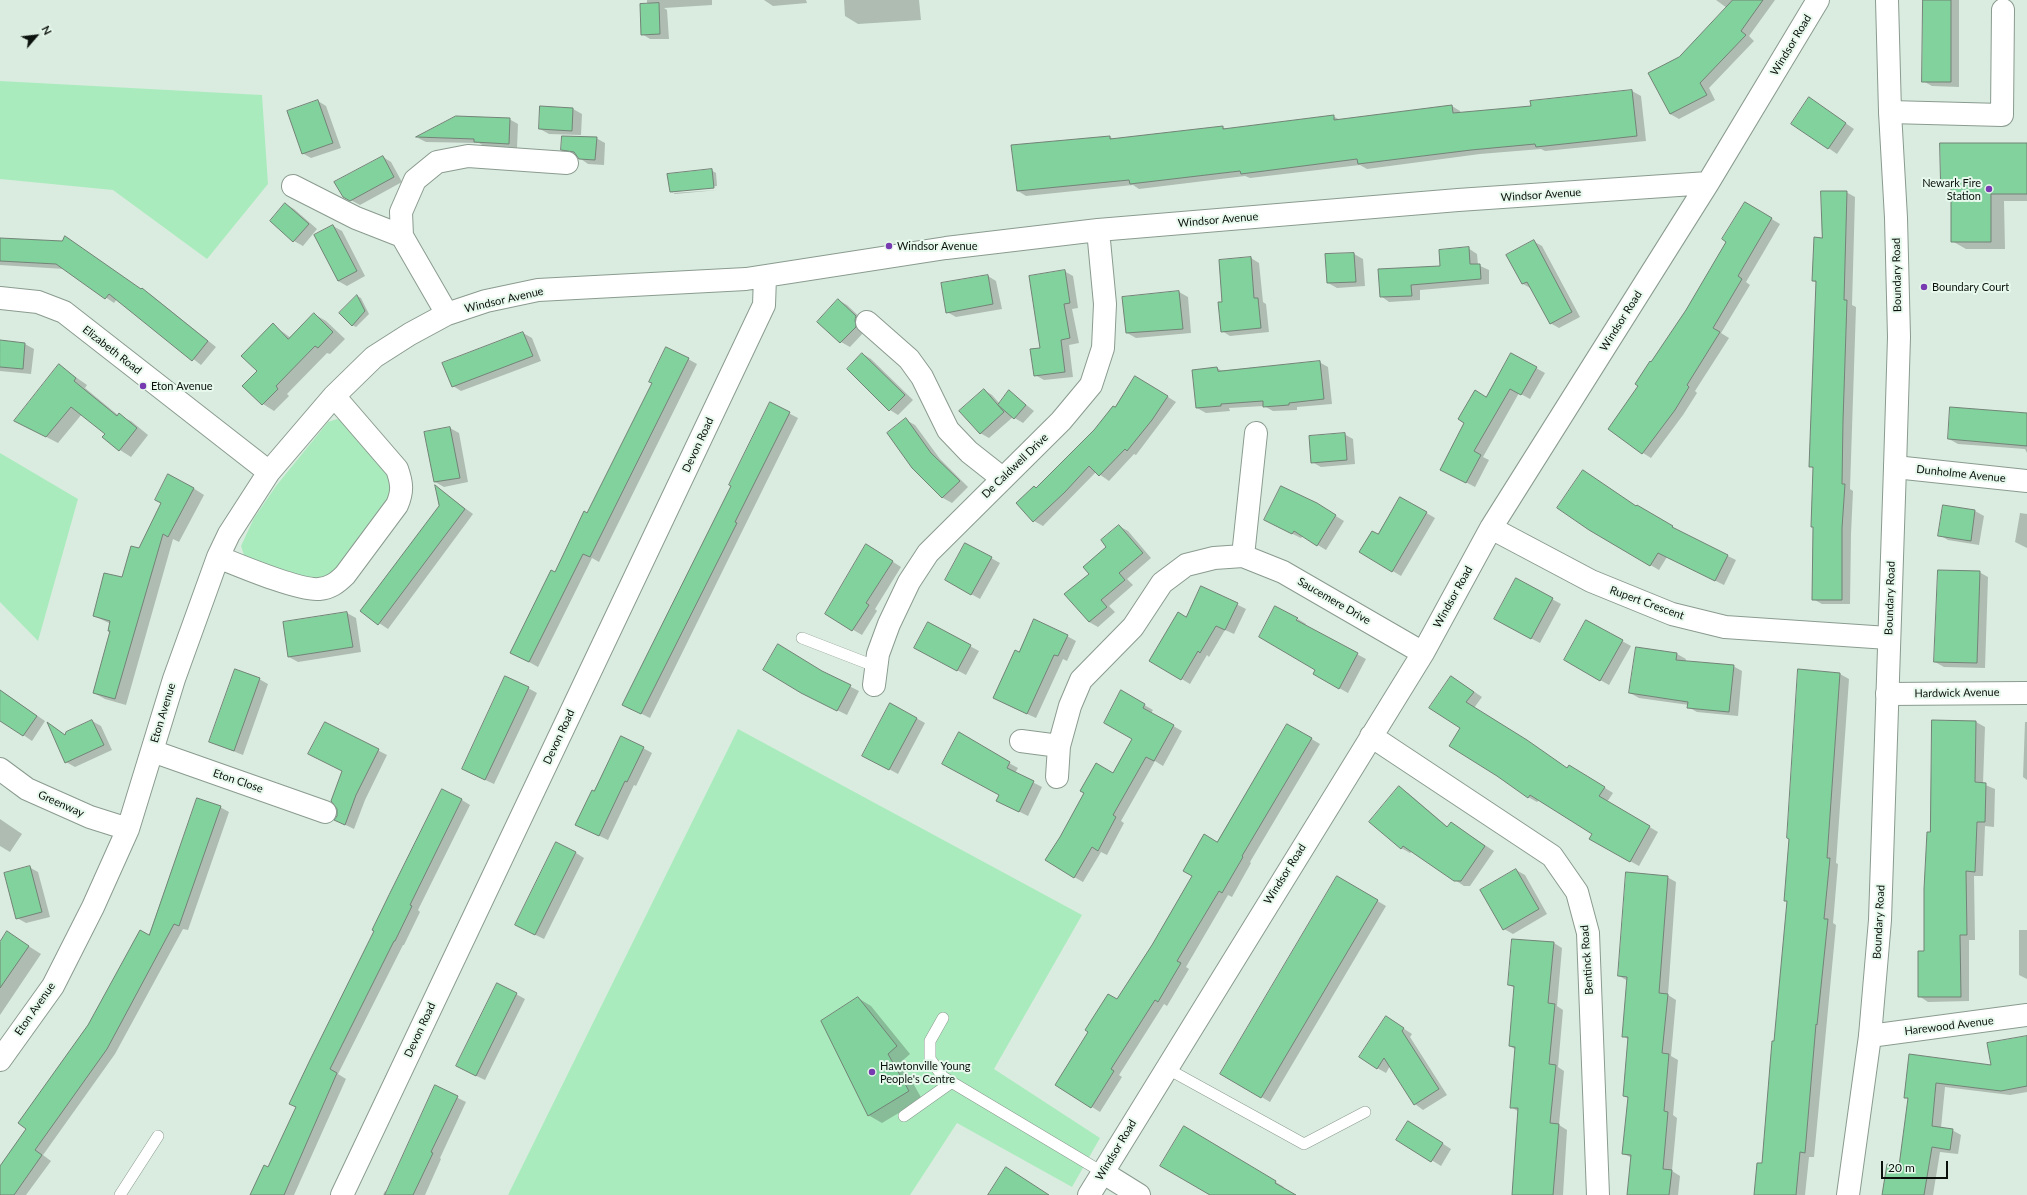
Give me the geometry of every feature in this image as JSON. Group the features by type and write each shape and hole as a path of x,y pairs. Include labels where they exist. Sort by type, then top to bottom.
{"street":[{"name":"Windsor Road","path":"1089,1195 1422,653 1491,528 1708,183 1818,0"},
{"name":"Boundary Road","path":"1848,1195 1870,1036 1880,920 1888,638 1895,467 1899,337 1896,218 1890,112 1887,0"},
{"path":"1890,112 2002,115 2003,10"},
{"path":"447,314 402,236 401,212 415,180 437,162 468,156 567,163"},
{"name":"Windsor Avenue","path":"447,314 486,301 538,290 682,283 764,277 946,248 1098,230 1458,200 1708,183"},
{"path":"293,186 356,218 402,236"},
{"name":"De Caldwell Drive","path":"876,676 878,654 889,624 909,582 928,553 1061,421 1091,385 1103,348 1104,311 1098,230"},
{"name":"Devon Road","path":"342,1195 764,305 764,277"},
{"name":"Elizabeth Road","path":"0,298 38,302 64,312 268,472"},
{"name":"Eton Avenue","path":"0,1060 53,986 93,908 128,829 174,679 218,557 237,520 268,472 334,396 374,357 410,334 447,314"},
{"path":"867,322 909,359 922,377 948,430 969,452 1002,478"},
{"path":"218,557 242,567 304,587 317,589 328,587 337,583 345,575 397,505 402,493 402,481 397,468 334,396"},
{"path":"1243,556 1256,432"},
{"name":"Dunholme Avenue","path":"1895,467 2027,482"},
{"name":"Rupert Crescent","path":"1491,528 1591,581 1672,614 1725,627 1888,638"},
{"name":"Saucemere Drive","path":"1057,777 1059,746 1070,706 1081,680 1133,628 1162,583 1186,565 1214,558 1243,556 1284,572 1422,653"},
{"name":"Hardwick Avenue","path":"1887,694 2027,693"},
{"name":"Bentinck Road","path":"1370,736 1552,856 1577,892 1588,933 1598,1195"},
{"path":"1021,741 1059,746"},
{"name":"Eton Close","path":"152,751 325,812"},
{"name":"Greenway","path":"0,769 27,789 90,817 128,829"},
{"name":"Harewood Avenue","path":"1870,1036 2027,1016"},
{"path":"1102,1172 1140,1195"}],"lane":[{"path":"802,638 876,676"},
{"path":"943,1018 930,1041 930,1059 943,1077 1102,1172"},
{"path":"1166,1068 1304,1144 1365,1112"},
{"path":"904,1116 952,1082"},
{"path":"120,1195 158,1136"}],"green space":[{"path":"0,81 262,95 268,184 207,259 113,190 0,179"},
{"path":"337,419 343,421 387,466 392,493 334,575 313,580 245,558 241,546 254,518 276,486 328,422"},
{"path":"0,453 78,499 38,641 0,602"},
{"path":"738,729 1082,915 994,1069 1100,1138 1072,1187 957,1123 910,1195 508,1195"}],"building":[{"path":"1733,0 1763,0 1741,31 1746,35 1700,83 1707,95 1670,114 1648,73 1679,57"},
{"path":"1923,0 1951,0 1951,82 1922,82"},
{"path":"659,3 660,34 641,35 640,4"},
{"path":"1632,90 1637,136 1536,147 1535,144 1471,150 1358,164 1357,159 1241,174 1240,171 1130,184 1129,180 1017,191 1011,145 1110,136 1110,139 1223,126 1223,129 1334,115 1334,120 1452,105 1453,113 1531,106 1530,101"},
{"path":"1809,97 1846,123 1828,149 1791,124"},
{"path":"318,100 333,143 302,154 287,111"},
{"path":"540,106 573,108 572,131 539,129"},
{"path":"456,116 510,118 509,144 474,142 474,139 416,137"},
{"path":"562,136 597,137 595,160 579,159 574,152 561,150"},
{"name":"Newark Fire Station","path":"1940,143 2027,143 2027,194 1991,194 1991,242 1951,242 1951,184 1941,184"},
{"path":"383,156 394,177 350,201 343,197 334,182"},
{"path":"712,169 714,188 670,192 667,174"},
{"path":"1821,191 1847,191 1844,300 1847,300 1843,421 1842,484 1845,484 1842,528 1842,600 1812,600 1813,527 1811,527 1813,467 1809,467 1816,281 1812,281 1814,237 1822,238"},
{"path":"1745,202 1772,218 1738,276 1742,279 1713,328 1720,332 1687,385 1689,387 1675,410 1642,454 1608,429 1638,386 1635,384 1650,361 1651,362 1686,310 1726,242 1722,239"},
{"path":"285,203 309,224 293,242 270,221"},
{"path":"333,225 357,271 338,281 314,235"},
{"path":"65,236 141,289 142,288 208,341 192,361 109,294 105,299 56,264 0,261 0,238 62,241"},
{"path":"1534,240 1572,312 1550,324 1527,282 1522,284 1506,255"},
{"path":"1469,247 1470,264 1480,264 1481,279 1411,285 1412,296 1380,297 1378,269 1440,266 1439,250"},
{"path":"1354,253 1356,282 1327,283 1325,254"},
{"path":"1251,257 1254,298 1258,298 1261,328 1221,332 1218,302 1222,302 1219,260"},
{"path":"1065,270 1070,303 1064,304 1070,338 1061,340 1065,372 1034,376 1030,349 1040,348 1029,276"},
{"path":"988,275 993,304 946,313 941,283"},
{"path":"1179,291 1183,329 1126,333 1122,297"},
{"path":"357,295 365,311 352,326 339,313"},
{"path":"838,299 856,316 856,327 840,343 817,322"},
{"path":"314,313 333,332 318,348 315,346 276,386 278,389 262,405 242,386 257,371 241,356 273,323 288,339"},
{"path":"523,332 533,356 452,387 442,363"},
{"path":"0,340 25,343 23,369 0,367"},
{"path":"666,347 689,358 590,557 583,554 529,662 510,653 551,570 555,572 584,511 587,513 652,383 649,382"},
{"path":"862,353 905,395 889,411 847,369"},
{"path":"1511,353 1537,367 1521,395 1510,389 1474,451 1481,455 1466,483 1440,470 1464,423 1458,419 1475,390 1486,397"},
{"path":"1320,361 1324,399 1289,403 1289,405 1263,407 1263,401 1221,404 1221,406 1196,408 1192,370 1217,367 1218,371"},
{"path":"59,364 76,378 74,381 117,416 119,413 137,428 119,451 102,437 105,434 71,407 46,437 14,421"},
{"path":"1135,376 1168,396 1152,420 1127,451 1125,449 1099,476 1089,466 1065,492 1033,522 1016,503 1034,486 1036,488 1094,430 1113,406 1115,407"},
{"path":"984,389 1004,412 980,434 959,411"},
{"path":"1009,390 1026,405 1014,419 998,405"},
{"path":"770,402 790,412 735,522 737,523 641,714 622,705 731,486 729,485"},
{"path":"1950,407 2027,413 2027,446 1948,439"},
{"path":"906,418 931,453 960,481 942,498 912,468 887,433"},
{"path":"450,427 460,478 434,482 424,432"},
{"path":"1345,433 1347,460 1311,463 1309,436"},
{"path":"1583,470 1636,506 1637,505 1673,526 1672,527 1728,555 1715,581 1658,553 1650,566 1589,530 1557,508"},
{"path":"168,474 194,488 168,537 163,534 115,699 93,693 110,631 108,631 110,621 93,616 104,573 122,577 131,546 139,548 161,503 155,500"},
{"path":"435,485 465,509 378,625 360,611 439,506"},
{"path":"1281,486 1317,503 1336,515 1317,546 1294,531 1292,534 1264,520"},
{"path":"1400,497 1427,512 1392,572 1359,552 1372,531 1378,534"},
{"path":"1943,505 1975,510 1971,541 1938,536"},
{"path":"1119,525 1143,553 1119,573 1125,580 1101,600 1107,607 1089,622 1064,594 1089,574 1083,567 1106,547 1101,540"},
{"path":"965,543 992,557 971,595 945,580"},
{"path":"866,544 893,561 866,603 869,605 852,631 825,614"},
{"path":"1938,570 1980,571 1977,663 1934,662"},
{"path":"1516,578 1553,598 1531,639 1494,619"},
{"path":"1201,586 1238,603 1225,630 1216,626 1200,653 1198,651 1181,680 1149,661 1178,612 1186,617"},
{"path":"1275,606 1298,618 1296,620 1358,653 1339,689 1313,674 1315,670 1259,637"},
{"path":"347,612 353,647 288,657 283,622"},
{"path":"1034,619 1068,635 1058,656 1054,655 1027,714 993,698 1015,650 1019,652"},
{"path":"1586,620 1623,640 1600,681 1564,660"},
{"path":"928,622 971,645 957,671 914,648"},
{"path":"778,644 822,671 851,685 837,711 801,693 763,670"},
{"path":"1636,647 1677,653 1676,660 1734,665 1729,712 1687,708 1688,702 1629,693"},
{"path":"235,669 260,678 234,751 209,742"},
{"path":"1798,669 1840,673 1827,858 1830,858 1824,919 1828,919 1817,1025 1816,1024 1805,1153 1800,1152 1796,1195 1754,1195 1757,1163 1762,1163 1772,1041 1774,1041 1787,901 1784,901 1789,839 1787,838"},
{"path":"505,676 529,687 485,780 462,769"},
{"path":"1451,676 1474,692 1466,702 1527,740 1567,768 1569,765 1605,787 1599,796 1650,826 1630,862 1589,839 1592,834 1530,795 1528,798 1497,776 1449,746 1460,728 1429,708"},
{"path":"0,690 37,716 23,736 0,721"},
{"path":"1121,690 1145,704 1143,708 1174,725 1154,761 1146,757 1113,815 1116,817 1098,851 1092,847 1074,878 1045,860 1060,837 1084,793 1080,791 1096,763 1113,773 1132,739 1104,723"},
{"path":"890,703 917,718 889,770 862,756"},
{"path":"92,720 104,745 65,763 47,722 65,735 66,732"},
{"path":"1932,720 1976,721 1975,782 1986,783 1985,822 1977,822 1975,872 1966,871 1967,935 1960,935 1961,997 1918,997 1918,951 1924,951 1924,889 1927,832 1930,832"},
{"path":"325,722 379,749 356,795 345,825 334,820 337,816 337,809 331,801 342,771 308,754"},
{"path":"1287,724 1312,738 1242,856 1243,857 1222,893 1219,891 1177,961 1181,963 1158,1002 1155,1000 1111,1069 1114,1071 1091,1108 1055,1085 1088,1032 1085,1030 1108,994 1117,999 1152,945 1192,876 1183,871 1204,834 1217,842"},
{"path":"959,732 1010,762 1007,768 1034,781 1019,812 996,801 999,795 942,764"},
{"path":"621,736 644,747 627,782 625,781 599,836 575,825 592,790 594,791"},
{"path":"1399,786 1447,827 1451,822 1485,846 1461,881 1454,881 1403,846 1401,849 1369,822"},
{"path":"442,789 462,799 410,905 412,906 395,941 330,1069 337,1073 284,1195 250,1195 264,1165 268,1167 296,1107 289,1104 374,931 372,930 389,895"},
{"path":"197,798 221,806 179,926 174,924 107,1049 35,1150 42,1155 14,1195 0,1195 0,1166 26,1129 18,1123 88,1025 140,930 149,935"},
{"path":"556,842 576,852 535,935 515,925"},
{"path":"30,866 42,912 16,919 4,873"},
{"path":"1516,869 1539,909 1503,930 1480,890"},
{"path":"1626,872 1668,876 1659,993 1668,994 1662,1053 1669,1054 1664,1111 1668,1112 1663,1169 1672,1170 1669,1195 1627,1195 1631,1155 1622,1154 1628,1097 1623,1096 1628,1037 1622,1037 1627,977 1618,976"},
{"path":"1337,876 1378,900 1261,1098 1220,1074"},
{"path":"7,931 29,946 0,988 0,942"},
{"path":"1512,939 1554,942 1548,1003 1555,1004 1549,1064 1556,1065 1550,1123 1559,1124 1553,1195 1512,1195 1518,1108 1510,1108 1515,1047 1509,1046 1514,986 1508,985"},
{"path":"497,983 517,993 476,1076 456,1066"},
{"name":"Hawtonville Young People's Centre","path":"858,997 897,1046 888,1054 909,1091 868,1116 821,1021"},
{"path":"1386,1016 1404,1028 1402,1031 1439,1089 1414,1105 1384,1058 1377,1069 1359,1057"},
{"path":"2027,1036 2027,1086 2001,1091 1936,1083 1932,1126 1953,1129 1950,1150 1932,1147 1924,1195 1882,1195 1887,1164 1899,1166 1908,1098 1904,1098 1909,1054 1991,1065 1987,1043"},
{"path":"435,1085 458,1096 431,1152 433,1153 413,1195 385,1195"},
{"path":"1408,1121 1443,1143 1431,1162 1396,1140"},
{"path":"1184,1126 1276,1181 1275,1183 1296,1195 1210,1195 1160,1166"},
{"path":"1006,1167 1049,1195 988,1195"}],"place":[{"name":"Newark Fire Station","path":"1989,189"},
{"name":"Windsor Avenue","path":"889,246"},
{"name":"Boundary Court","path":"1924,287"},
{"name":"Eton Avenue","path":"143,386"},
{"name":"Hawtonville Young People's Centre","path":"872,1072"}]}
